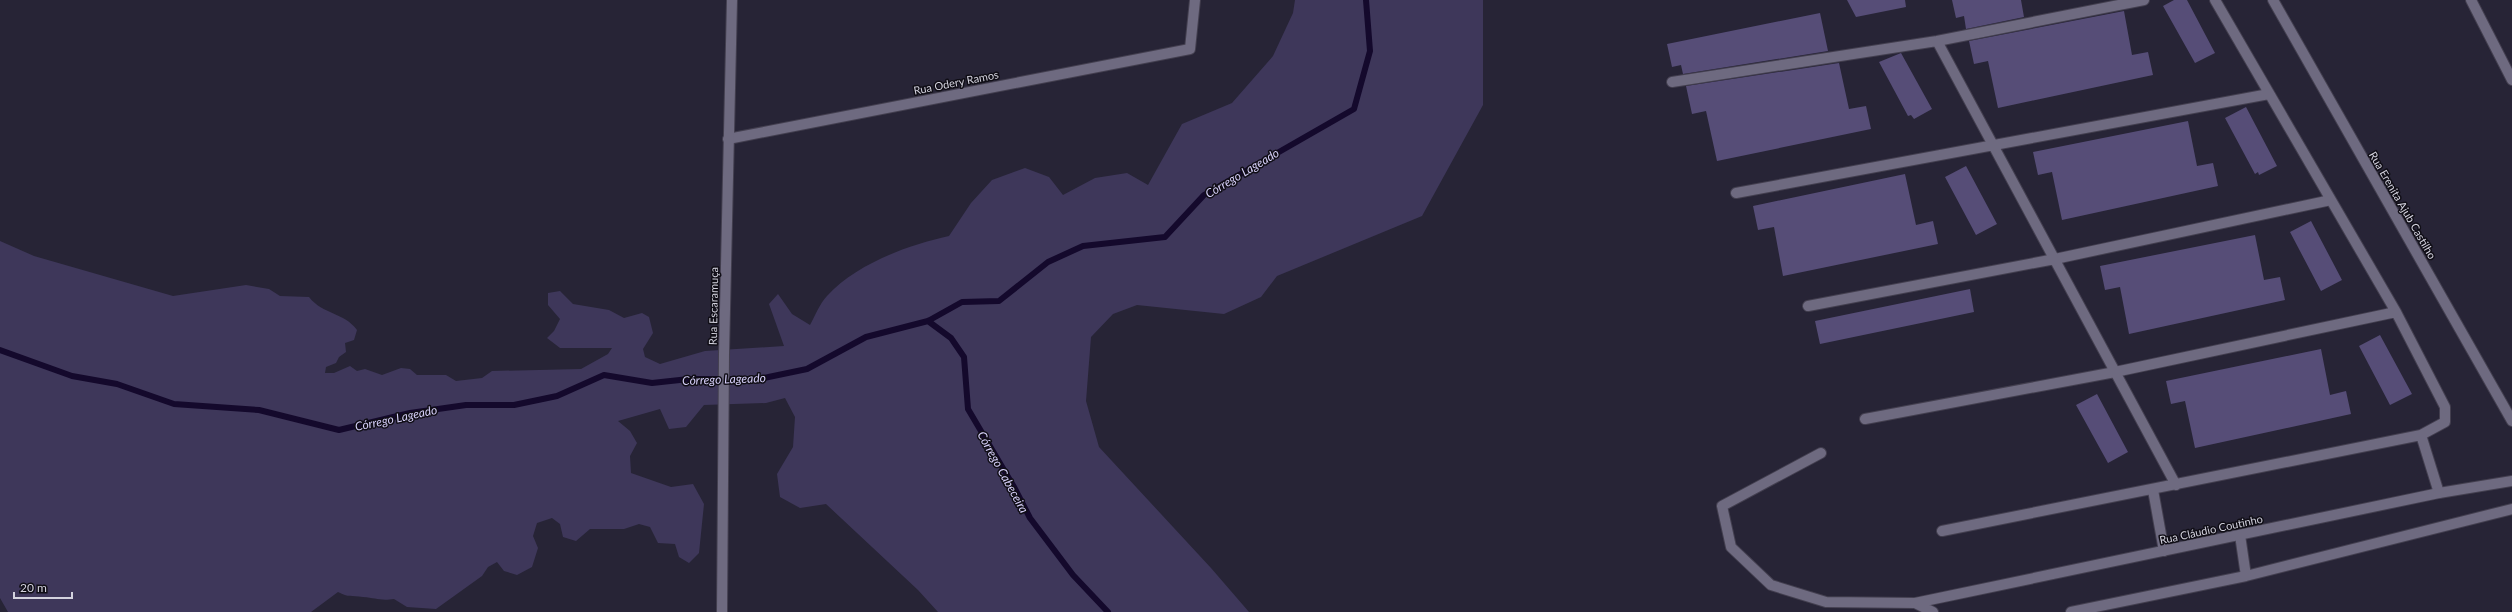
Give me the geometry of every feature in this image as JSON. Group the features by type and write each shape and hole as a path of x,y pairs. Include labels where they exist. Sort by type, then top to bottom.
{"street":[{"name":"Rua Escaramuça","path":"722,612 724,354 732,0"},
{"name":"Rua Odery Ramos","path":"728,139 1190,49 1195,0"},
{"path":"1672,82 1937,41 2144,0"},
{"path":"1942,531 2153,490 2421,435 2445,422 2445,407 2396,312 2215,0"},
{"name":"Rua Erenita Ajub Castilho","path":"2273,0 2512,421"},
{"path":"2471,0 2512,80"},
{"path":"1937,41 2176,485"},
{"path":"1736,193 2269,94"},
{"path":"1808,306 2055,259 2330,200"},
{"path":"1865,419 2115,372 2396,312"},
{"path":"2421,435 2439,493"},
{"name":"Rua Cláudio Coutinho","path":"1821,453 1722,506 1731,547 1771,585 1826,602 1915,603 2439,493 2512,481"},
{"path":"2153,490 2164,551"},
{"path":"2071,612 2246,576 2512,509"},
{"path":"2240,535 2246,576"},
{"name":"Rua Cláudio Coutinho","path":"1915,603 1933,612"}],"shaded area":[{"path":"1295,0 1483,0 1483,105 1422,216 1277,276 1261,297 1224,314 1137,305 1113,314 1091,337 1086,401 1099,447 1211,568 1249,612 938,612 918,590 826,504 800,508 780,497 777,474 793,447 795,417 785,398 766,403 704,405 686,427 669,429 660,409 618,421 630,431 637,443 630,456 631,473 671,487 693,484 704,504 699,553 689,563 679,557 675,544 658,543 650,527 639,524 624,529 590,529 576,541 563,537 560,524 552,518 537,523 533,536 538,548 532,567 517,575 504,571 497,562 488,567 482,576 436,609 407,607 394,599 381,600 359,596 348,596 338,592 311,612 8,612 0,598 0,241 34,256 173,296 246,285 269,289 280,296 309,297 321,307 352,324 357,330 354,340 345,343 346,352 339,357 336,363 326,367 325,373 334,373 350,366 357,371 365,369 382,375 401,368 410,369 417,375 446,375 456,381 482,378 492,371 581,369 608,354 612,348 560,348 547,338 554,331 560,319 548,305 548,293 560,291 573,304 609,310 624,318 642,313 649,317 653,333 643,349 645,357 660,364 705,351 784,346 769,304 778,294 792,314 810,325 824,299 853,274 884,257 917,245 949,236 971,203 992,180 1025,168 1049,177 1063,195 1095,178 1127,173 1148,185 1182,124 1232,103 1273,56 1293,13"}],"building":[{"path":"1847,0 1905,0 1906,7 1856,17"},
{"path":"1952,0 2021,0 2024,17 1966,29 1964,16 1956,18"},
{"path":"2174,0 2187,0 2215,53 2195,63 2163,6"},
{"path":"2124,11 2132,55 2148,52 2153,75 1998,108 1988,61 1974,64 1969,41"},
{"path":"1820,13 1828,51 1683,74 1681,65 1672,67 1667,44"},
{"path":"1901,53 1932,109 1914,119 1911,115 1908,116 1879,62"},
{"path":"1839,63 1849,109 1866,106 1871,129 1717,161 1706,111 1692,114 1686,86"},
{"path":"2246,107 2277,166 2259,175 2258,172 2255,174 2225,118"},
{"path":"2188,121 2197,166 2213,163 2218,186 2062,220 2052,172 2038,175 2033,152"},
{"path":"1966,166 1997,224 1976,235 1945,177"},
{"path":"1905,174 1916,225 1933,221 1938,244 1783,276 1774,227 1758,230 1753,206"},
{"path":"2311,221 2342,280 2321,291 2290,232"},
{"path":"2255,235 2264,280 2280,277 2285,300 2129,334 2120,287 2105,290 2100,266"},
{"path":"1970,289 1974,312 1820,344 1815,321"},
{"path":"2380,335 2412,394 2390,405 2359,346"},
{"path":"2321,349 2330,395 2346,391 2351,414 2195,448 2185,401 2171,404 2166,381"},
{"path":"2097,394 2128,452 2108,463 2076,405"}],"waterway":[{"name":"Córrego Lageado","path":"0,350 72,376 117,384 174,404 259,410 339,430 410,413 466,405 514,405 557,396 604,375 652,383 689,379 759,379 807,369 866,337 928,321 962,302 999,301 1048,262 1083,246 1165,237 1204,195 1354,109 1370,51 1366,0"},
{"name":"Córrego Cabeceira","path":"928,321 951,338 964,357 968,409 1014,487 1030,518 1073,575 1108,612"}]}
